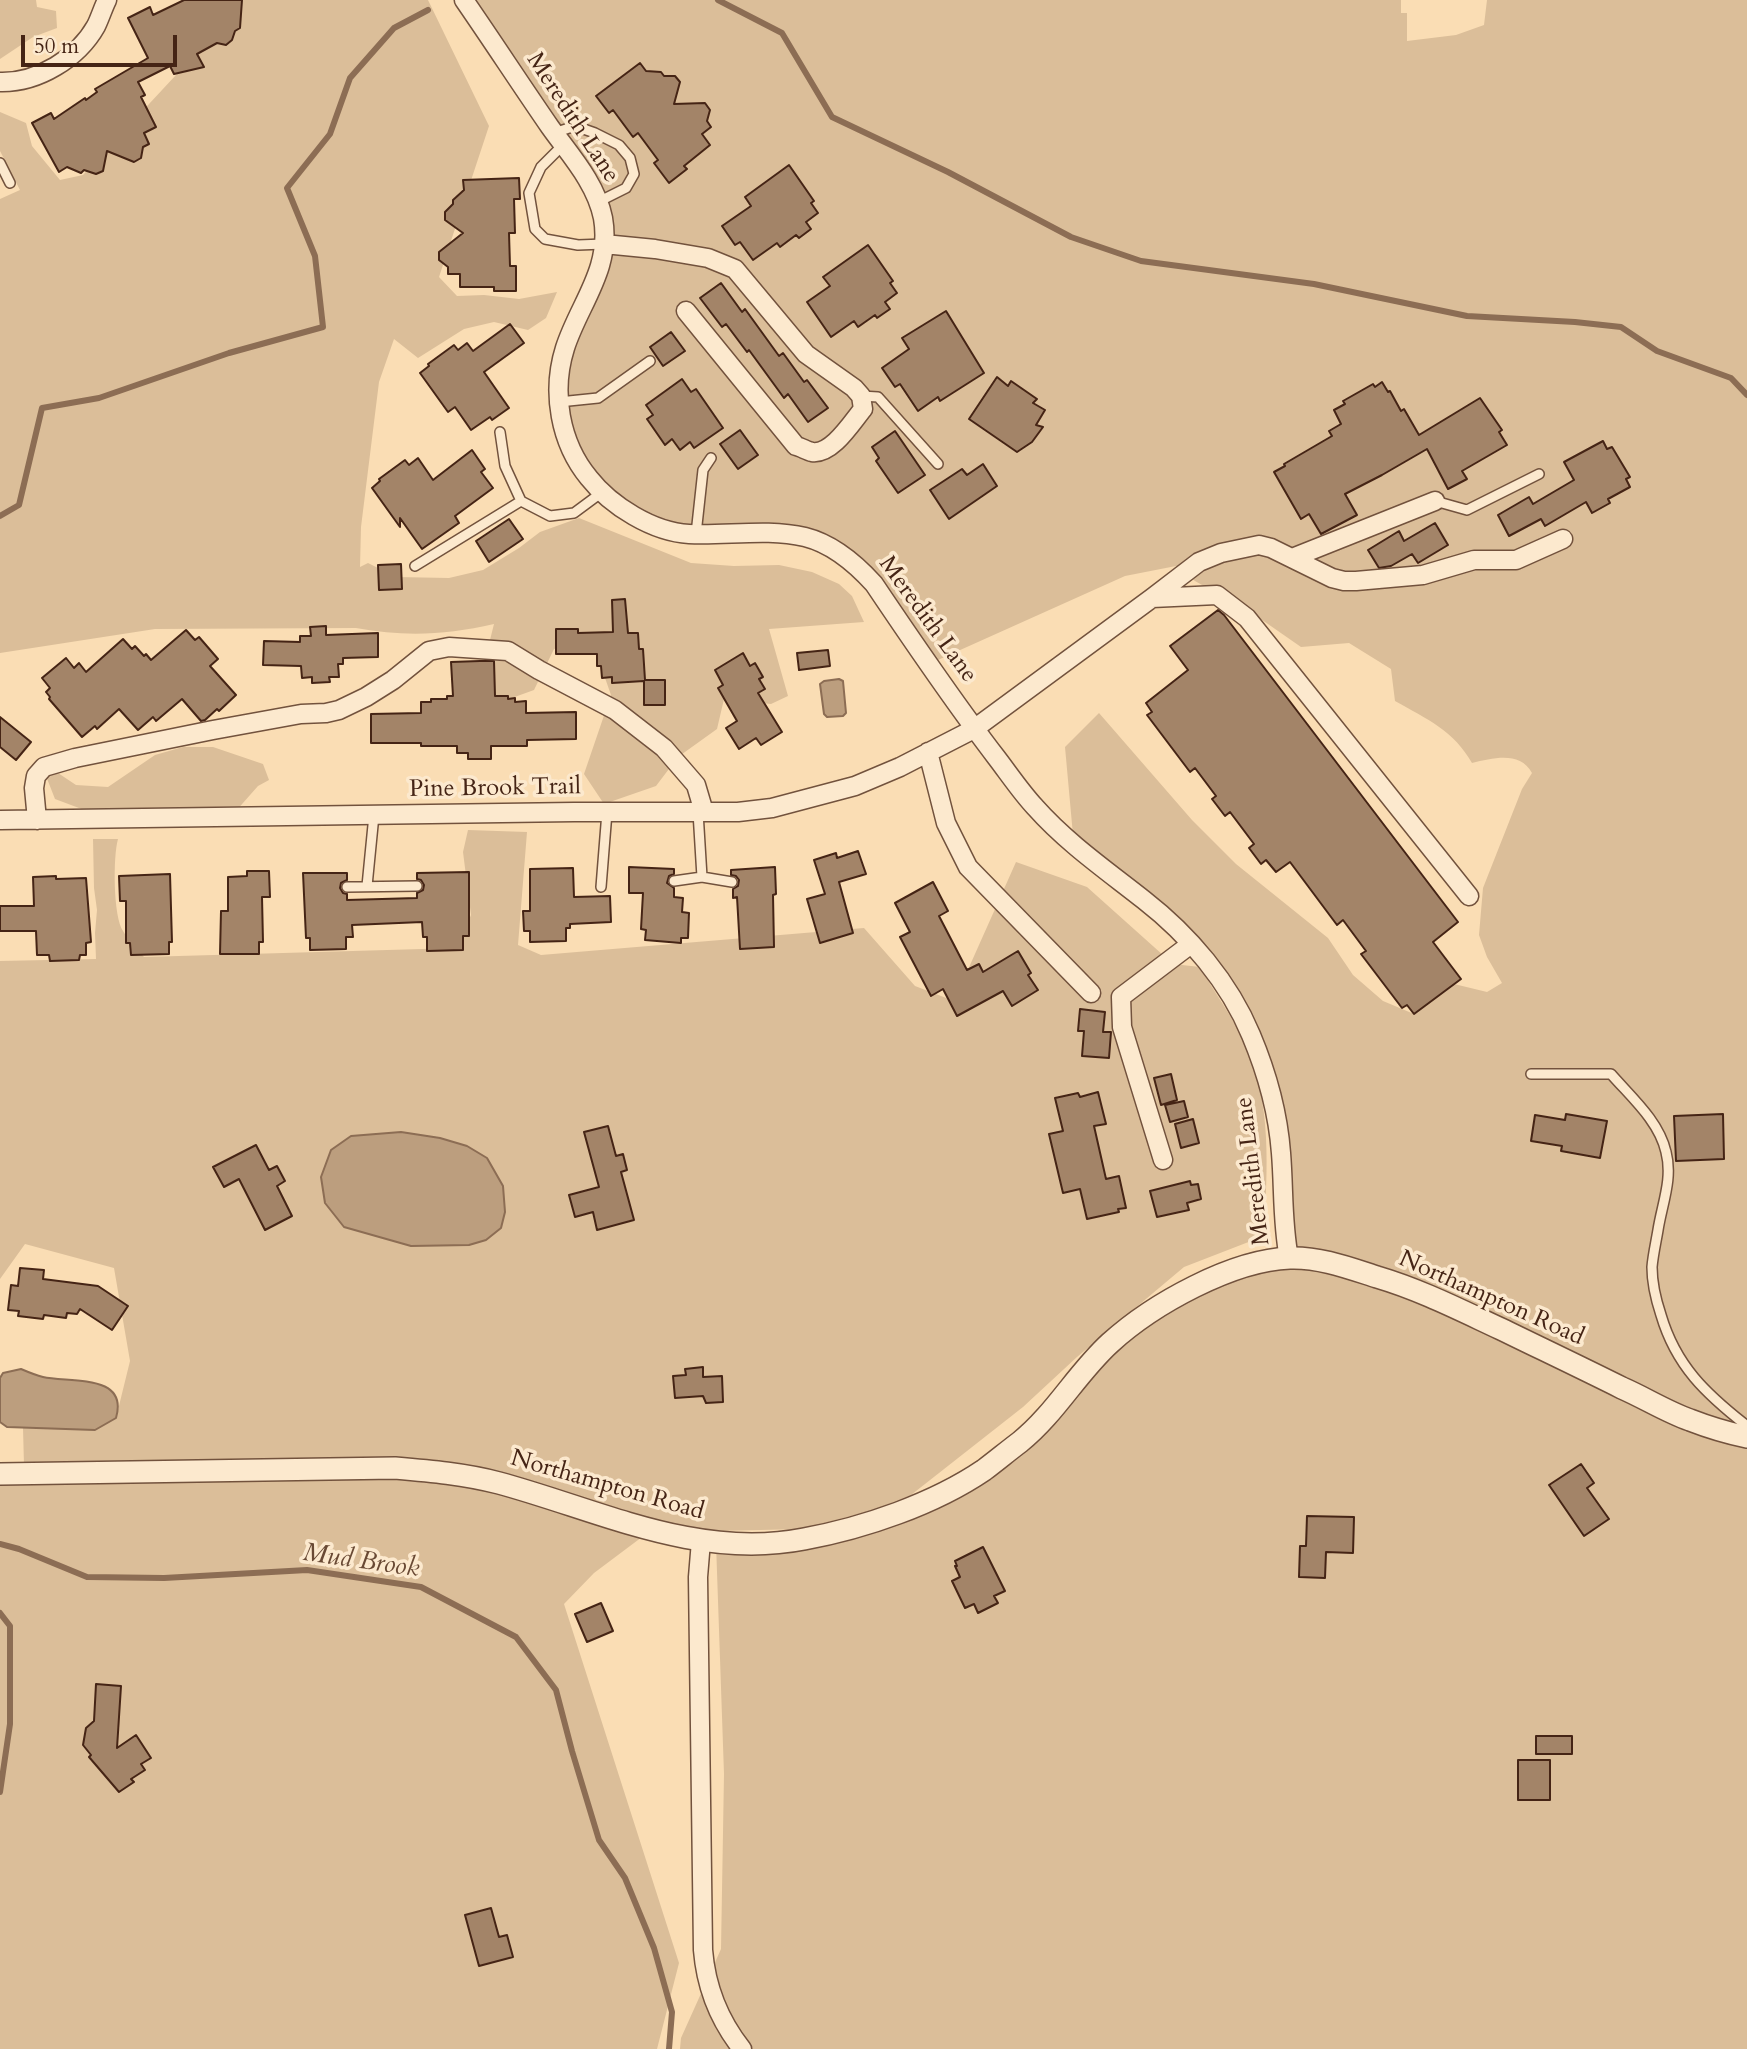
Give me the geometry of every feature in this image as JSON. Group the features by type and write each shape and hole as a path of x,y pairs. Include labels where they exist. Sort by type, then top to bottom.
{"street":[{"path":"0,82 34,76 58,65 80,47 96,26 107,0"},
{"name":"Meredith Lane","path":"465,2 580,167 598,202 603,219 604,244 595,284 565,346 559,383 559,402 567,442 587,476 601,493 619,508 666,529 687,534 794,535 816,540 838,551 858,566 874,584 974,729 1035,807 1074,846 1146,901 1191,944 1208,961 1233,1000 1265,1071 1274,1108 1281,1152 1283,1214 1289,1258"},
{"path":"604,244 708,258 736,269 806,354 854,388 861,396 863,409 836,442 824,450 813,452 796,446 686,312"},
{"path":"1292,558 1435,500"},
{"path":"974,729 1199,562 1221,553 1259,545 1271,548 1332,578 1343,581 1380,580 1423,575 1474,560 1516,560 1563,539"},
{"path":"1152,598 1217,595 1247,618 1469,896"},
{"path":"37,820 34,788 36,776 44,767 75,758 213,730 339,710 393,680 429,651 449,646 508,651 615,710 664,748 696,785 701,812"},
{"name":"Pine Brook Trail","path":"0,820 701,812 772,808 855,786 900,767 974,729"},
{"path":"928,752 946,823 968,867 1091,993"},
{"path":"1163,1160 1122,1027 1121,997 1191,944"},
{"name":"Northampton Road","path":"0,1474 395,1468 444,1472 503,1484 650,1531 701,1541 746,1545 800,1540 882,1518 921,1503 984,1470 1024,1439 1109,1344 1153,1309 1188,1290 1231,1272 1271,1260 1289,1258 1322,1261 1420,1292 1687,1419 1747,1437"},
{"path":"701,1541 698,1577 704,1966 710,1992 721,2018 742,2049"}],"lane":[{"path":"598,202 626,188 634,174 630,158 619,145 575,126 559,139 541,167 529,193 535,229 545,239 578,245 604,244"},
{"path":"0,163 10,183"},
{"path":"559,402 598,398 650,361"},
{"path":"861,396 878,397 937,464"},
{"path":"499,432 505,466 521,501 550,516 574,513 601,493"},
{"path":"696,534 703,470 711,458"},
{"path":"1435,500 1467,510 1539,474"},
{"path":"415,566 521,501"},
{"path":"601,887 607,812"},
{"path":"701,812 702,877"},
{"path":"367,886 373,815"},
{"path":"674,881 702,877 732,882"},
{"path":"347,887 417,886"},
{"path":"1531,1074 1611,1074 1655,1125 1666,1151 1669,1181 1652,1268 1656,1301 1665,1331 1691,1376 1718,1403 1747,1426"}],"shaded area":[{"path":"0,0 36,0 37,7 56,11 57,28 33,37 0,59"},
{"path":"232,0 428,0 489,126 439,277 457,296 484,295 519,299 557,292 546,318 528,330 494,322 464,329 418,358 394,339 379,382 361,527 360,567 368,563 396,577 449,578 483,570 540,532 579,518 691,563 779,565 812,572 839,584 852,596 864,622 769,629 788,696 771,704 724,699 717,729 678,757 656,786 604,804 584,774 611,695 597,655 574,643 554,649 534,690 487,707 478,688 494,624 459,631 425,633 391,633 356,628 155,629 0,653 0,199 20,190 0,151 0,112 26,123 32,146 60,180 83,175 202,47"},
{"path":"470,0 1401,0 1401,13 1407,13 1407,41 1456,35 1484,25 1487,0 1747,0 1747,2049 680,2049 681,2038 721,1949 724,1774 716,1543 801,1540 984,1470 1153,1309 1289,1258 1265,1071 1207,961 1074,846 1065,747 1099,713 1192,820 1236,864 1328,938 1353,975 1383,1001 1414,1014 1454,984 1487,992 1502,983 1487,957 1479,935 1483,888 1522,789 1532,773 1521,761 1514,759 1497,758 1472,763 1448,734 1395,701 1391,669 1349,643 1301,647 1255,615 1195,581 1176,566 1125,576 929,664 874,584 815,540 687,534 634,516 576,459 559,383 595,284 603,219"},
{"path":"839,679 843,681 846,713 843,716 827,717 824,714 820,684"},
{"path":"183,747 213,747 263,764 269,780 258,786 235,812 87,811 55,799 46,776 55,771 76,785 108,787 155,755"},
{"path":"468,830 527,832 518,945 541,955 864,928 915,986 954,1001 1016,862 1087,887 1173,964 1200,967 1244,1041 1260,1089 1264,1113 1267,1161 1264,1236 1184,1267 1077,1357 1023,1407 911,1495 873,1510 802,1529 719,1531 641,1521 439,1464 24,1465 23,1428 95,1430 116,1418 130,1361 114,1268 25,1244 0,1279 0,961 96,959 97,910 93,839 118,839 115,872 117,913 123,931 144,957 457,948 471,915 463,852"},
{"path":"401,1132 440,1138 467,1146 487,1158 503,1186 505,1212 501,1228 486,1240 469,1245 411,1246 344,1227 325,1203 321,1177 331,1150 351,1136"},
{"path":"21,1369 43,1377 94,1383 105,1387 114,1393 118,1404 116,1418 95,1430 7,1427 0,1422 0,1378 3,1373"},
{"path":"395,1468 650,1531 594,1573 564,1604 679,1963 657,2049 0,2049 0,1474"}],"building":[{"path":"184,0 242,0 240,28 226,45 217,43 197,54 204,67 174,74 170,66 138,82 145,95 141,97 156,127 144,133 149,144 143,147 141,158 134,162 107,151 103,171 96,174 84,170 81,173 67,167 59,172 32,123 51,113 54,119 97,92 95,89 148,58 128,18 150,7 153,15"},
{"path":"640,63 646,71 675,76 680,82 674,104 705,103 710,110 707,121 711,127 702,134 710,145 684,166 687,169 669,183 654,163 658,160 638,133 633,137 613,110 609,113 596,96"},
{"path":"789,165 814,201 811,203 818,213 806,222 811,229 799,238 796,235 780,247 777,243 753,260 740,242 735,245 722,226 751,206 745,197"},
{"path":"519,178 520,199 514,199 515,233 509,233 510,266 516,266 516,291 494,291 494,287 460,287 460,274 448,274 448,267 439,260 439,252 463,233 445,220 445,212 464,190 463,180"},
{"path":"868,245 893,281 890,283 897,293 885,302 890,309 877,318 875,315 858,327 854,321 831,337 807,302 830,286 823,277"},
{"path":"721,283 742,312 745,309 779,356 783,353 804,382 807,380 828,408 808,422 788,394 784,398 726,324 722,327 700,298"},
{"path":"946,311 984,373 940,401 938,397 918,411 900,384 895,387 882,368 909,349 902,338"},
{"path":"510,324 524,343 484,372 509,408 471,430 455,407 448,412 420,373 454,345 458,350 467,343 473,351"},
{"path":"671,332 685,351 663,366 650,347"},
{"path":"997,377 1008,386 1011,381 1037,399 1033,403 1045,410 1036,425 1043,427 1032,442 1017,452 969,419"},
{"path":"682,379 691,392 696,389 723,428 694,448 690,442 680,450 672,439 665,445 647,419 653,415 646,405"},
{"path":"1382,382 1401,411 1404,409 1419,435 1480,398 1502,430 1499,432 1507,445 1462,471 1467,479 1448,489 1427,449 1345,494 1357,515 1321,534 1309,514 1301,519 1274,472 1332,436 1329,431 1341,424 1334,410 1345,404 1343,401 1373,384 1375,387"},
{"path":"740,430 758,455 738,469 720,444"},
{"path":"895,431 925,475 898,493 876,461 879,458 872,447"},
{"path":"1603,441 1607,449 1612,447 1630,477 1626,479 1630,487 1608,499 1610,503 1592,513 1586,502 1545,526 1541,519 1509,536 1498,515 1529,497 1533,504 1574,480 1564,462"},
{"path":"472,450 485,469 481,472 493,488 455,516 459,523 422,549 400,518 400,527 372,488 379,479 405,460 409,465 418,458 433,480"},
{"path":"983,464 997,486 949,519 930,490 962,469 967,475"},
{"path":"509,519 523,539 489,562 476,541"},
{"path":"1435,523 1448,545 1418,563 1412,554 1391,566 1379,568 1368,550 1399,531 1404,541"},
{"path":"401,564 402,589 379,590 378,565"},
{"path":"625,599 628,633 638,633 639,649 643,649 645,680 665,680 665,705 644,705 644,681 612,683 612,677 602,678 601,666 597,666 597,654 556,654 556,629 578,629 578,633 613,632 612,600"},
{"path":"1218,610 1458,922 1433,942 1461,979 1414,1014 1407,1005 1402,1008 1361,954 1366,951 1343,920 1337,925 1290,862 1276,872 1266,860 1261,864 1249,848 1254,844 1230,812 1225,816 1212,799 1216,796 1195,768 1190,772 1147,715 1152,712 1146,703 1188,670 1170,646"},
{"path":"326,626 326,635 378,633 378,657 343,658 343,664 338,664 339,677 329,677 330,682 312,683 312,677 302,678 301,666 263,665 264,641 300,642 300,636 311,636 310,627"},
{"path":"186,630 195,640 199,637 218,659 210,666 236,695 205,720 201,721 182,699 156,721 153,717 138,730 119,709 97,729 95,726 82,737 49,699 46,692 50,688 42,678 66,658 74,668 79,663 86,672 123,639 132,649 135,646 151,660"},
{"path":"828,650 830,666 799,670 797,653"},
{"path":"743,653 750,666 755,663 763,677 759,679 765,689 758,693 782,732 761,745 756,738 739,749 726,728 737,721 718,688 723,685 715,670"},
{"path":"494,661 495,696 515,698 515,702 526,701 526,713 576,712 576,739 527,740 527,746 491,746 491,759 468,759 468,753 457,753 457,746 371,743 371,714 421,713 421,702 453,696 451,662"},
{"path":"0,717 31,742 16,760 0,747"},
{"path":"858,851 866,874 839,882 853,933 820,943 807,899 825,894 814,860 836,853 837,858"},
{"path":"629,867 674,869 674,874 669,876 667,883 674,888 674,897 683,898 682,912 689,913 688,938 681,938 681,943 645,940 646,930 641,929 643,893 629,893"},
{"path":"775,867 774,947 740,949 737,897 733,898 733,889 738,886 739,880 731,875 731,870"},
{"path":"573,868 574,897 610,896 611,922 570,924 570,928 566,928 566,941 530,942 530,931 524,931 523,911 530,911 530,869"},
{"path":"247,871 269,871 270,897 262,897 263,942 259,942 259,954 220,954 221,911 228,911 228,877 247,876"},
{"path":"469,872 469,936 463,936 463,950 427,951 427,937 423,937 422,922 352,925 353,937 346,937 346,949 310,950 310,938 306,938 303,873 347,873 347,880 341,883 340,888 347,894 347,900 417,898 417,893 423,890 424,885 417,879 417,873"},
{"path":"170,874 172,942 169,942 169,954 131,955 130,943 126,943 126,901 120,901 119,876"},
{"path":"56,876 56,879 86,878 91,942 86,943 86,955 80,955 79,960 50,961 49,955 37,955 36,931 0,931 0,906 34,906 33,877"},
{"path":"933,882 948,911 939,916 967,970 979,964 983,972 1018,951 1038,990 1012,1006 1003,991 957,1016 943,989 931,996 900,937 910,932 895,903"},
{"path":"1080,1009 1105,1012 1103,1032 1111,1032 1109,1058 1082,1056 1084,1031 1078,1031"},
{"path":"1171,1074 1177,1100 1161,1105 1154,1078"},
{"path":"1098,1092 1106,1124 1094,1126 1106,1179 1119,1176 1126,1208 1087,1219 1080,1189 1063,1193 1049,1134 1063,1131 1055,1098 1078,1093 1080,1097"},
{"path":"1184,1101 1188,1117 1170,1122 1165,1105"},
{"path":"1566,1114 1607,1121 1600,1158 1561,1151 1562,1146 1531,1141 1535,1115 1565,1120"},
{"path":"1723,1114 1724,1159 1676,1161 1674,1116"},
{"path":"1193,1119 1199,1143 1181,1148 1175,1124"},
{"path":"608,1126 616,1156 623,1154 627,1170 621,1172 634,1220 597,1230 593,1212 575,1217 569,1195 599,1187 584,1132"},
{"path":"256,1145 269,1170 277,1166 285,1181 277,1186 292,1216 265,1230 239,1179 224,1187 213,1167"},
{"path":"1190,1181 1191,1185 1198,1184 1201,1199 1187,1203 1189,1210 1157,1217 1150,1191"},
{"path":"20,1268 44,1270 43,1279 98,1286 128,1306 112,1330 80,1309 77,1314 67,1313 66,1318 18,1316 19,1311 8,1310 11,1285 18,1286"},
{"path":"703,1367 703,1377 722,1376 723,1402 706,1403 703,1396 675,1398 673,1376 686,1375 685,1369"},
{"path":"1581,1464 1594,1483 1587,1488 1609,1519 1584,1536 1549,1485"},
{"path":"1307,1516 1354,1517 1353,1553 1326,1552 1325,1578 1299,1577 1300,1546 1306,1546"},
{"path":"983,1547 1005,1591 994,1596 998,1603 978,1613 974,1604 965,1608 952,1581 960,1577 955,1561"},
{"path":"601,1603 613,1631 587,1642 575,1614"},
{"path":"96,1684 121,1686 117,1748 136,1735 151,1758 141,1764 145,1770 131,1779 134,1782 119,1792 89,1757 91,1755 83,1745 86,1728 94,1721"},
{"path":"1536,1736 1572,1736 1572,1754 1536,1754"},
{"path":"1518,1760 1550,1760 1550,1800 1518,1800"},
{"path":"491,1908 499,1937 507,1935 513,1957 479,1966 465,1915"}],"waterway":[{"path":"718,0 782,33 832,117 948,172 1071,237 1141,261 1314,284 1467,316 1621,327 1657,351 1731,378 1747,395"},
{"path":"0,516 19,505 42,408 99,398 229,353 323,327 315,256 287,188 330,134 350,78 394,28 428,10"},
{"name":"Mud Brook","path":"0,1544 87,1577 164,1578 307,1570 421,1587 516,1637 556,1690 599,1840 625,1878 654,1948 672,2012 669,2049"},
{"path":"0,1613 10,1626 10,1724 0,1792"}]}
